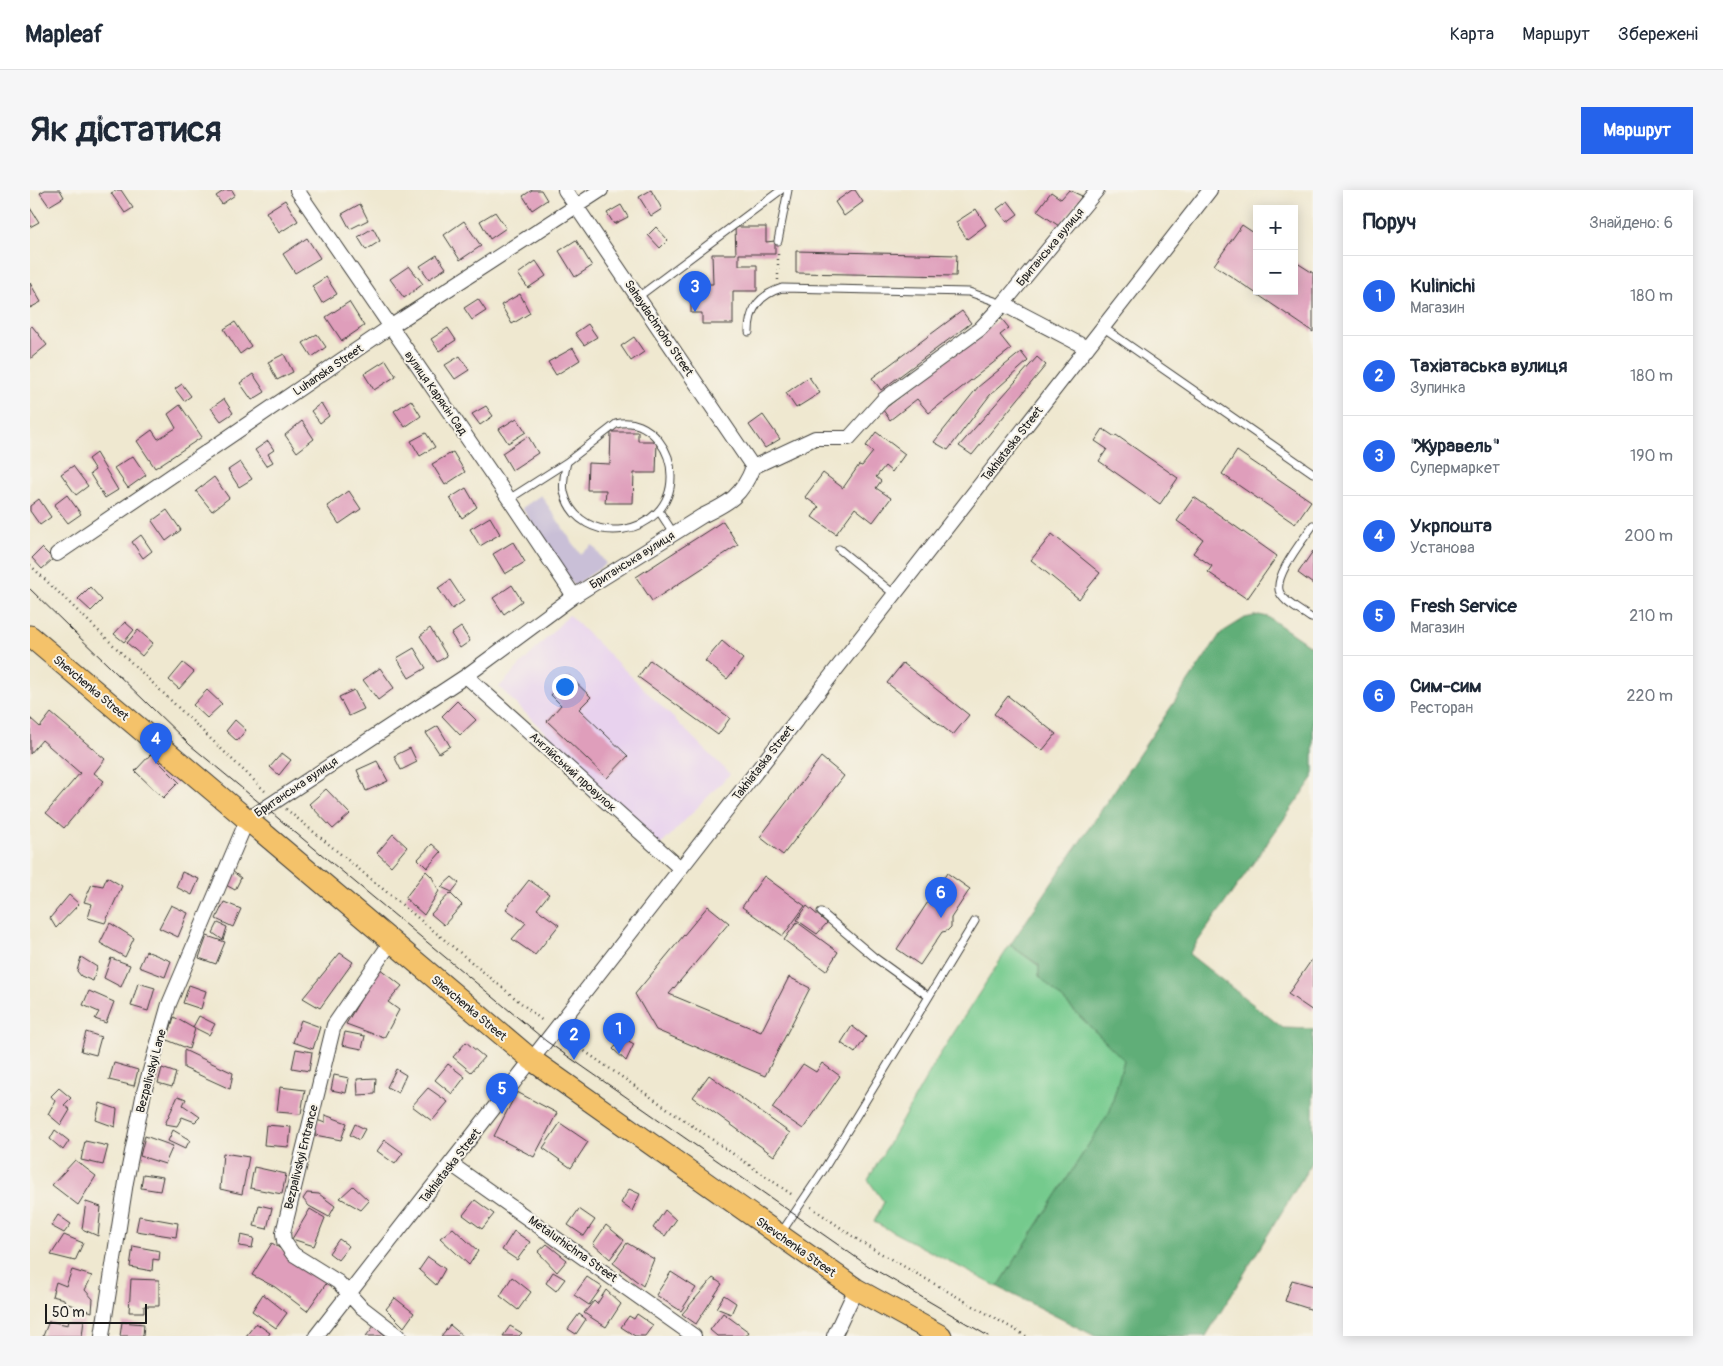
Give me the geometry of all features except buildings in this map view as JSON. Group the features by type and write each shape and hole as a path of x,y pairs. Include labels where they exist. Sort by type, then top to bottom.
{"main road":[{"name":"Shevchenka Street","path":"30,636 532,1060 856,1290 941,1336"}],"street":[{"name":"вулиця Карякін Сад","path":"297,190 510,499 574,596"},
{"name":"Sahaydachnoho Street","path":"565,190 753,467"},
{"name":"Luhanska Street","path":"57,554 390,327 601,190"},
{"name":"Британська вулиця","path":"247,820 466,676 574,596 737,496 747,483 753,467 815,438 849,438 883,400 980,329 1097,190"},
{"name":"Takhiataska Street","path":"316,1336 1210,190"},
{"path":"1003,304 1086,348"},
{"name":"Англійський провулок","path":"466,676 680,868"},
{"name":"Bezpalivskyi Lane","path":"102,1336 126,1182 144,1092 169,1004 247,820"},
{"name":"Bezpalivskyi Entrance","path":"391,942 334,1025 283,1233 284,1241 293,1254 338,1282 360,1306 399,1336"},
{"name":"Metalurhichna Street","path":"452,1164 694,1336"},
{"path":"834,1336 856,1290"}],"lane":[{"path":"638,297 781,190"},
{"path":"778,241 788,190"},
{"path":"749,332 749,320 753,308 760,299 778,290 969,292 1003,304"},
{"path":"1104,328 1313,473"},
{"path":"510,499 567,462 616,424 633,423 643,427 659,441 670,460 671,481 669,492 659,511 642,524 622,531 600,528 590,524 574,510 564,491 567,462"},
{"path":"659,511 674,534"},
{"path":"1310,618 1286,600 1279,587 1281,573 1313,525"},
{"path":"839,549 894,594"},
{"path":"821,912 874,957 928,996"},
{"path":"780,1235 824,1169 975,921"}],"path":[{"path":"778,241 778,290"},
{"path":"30,565 255,783 554,1030 861,1242 1026,1336"}],"shaded area":[{"path":"541,495 580,554 593,545 606,564 574,586 522,508"},
{"path":"569,615 730,774 660,846 499,687"}],"green space":[{"path":"1259,615 1268,617 1313,648 1313,778 1189,954 1283,1028 1313,1029 1313,1161 1206,1336 1095,1336 998,1287 1110,1111 1124,1060 1039,976 1039,965 1010,945 1221,633 1245,618"},
{"path":"1010,945 1039,966 1039,976 1124,1060 1110,1111 998,1287 874,1222 884,1202 868,1180 937,1059"}],"tram line":[{"path":"30,589 190,745 546,1041 867,1265 988,1336"}],"place":[{"name":"\"Журавель\"","path":"695,312"},
{"name":"Укрпошта","path":"156,764"},
{"name":"Сим-сим","path":"941,918"},
{"name":"Kulinichi","path":"619,1054"},
{"name":"Тахіатаська вулиця","path":"574,1060"},
{"name":"Fresh Service","path":"502,1114"}]}
